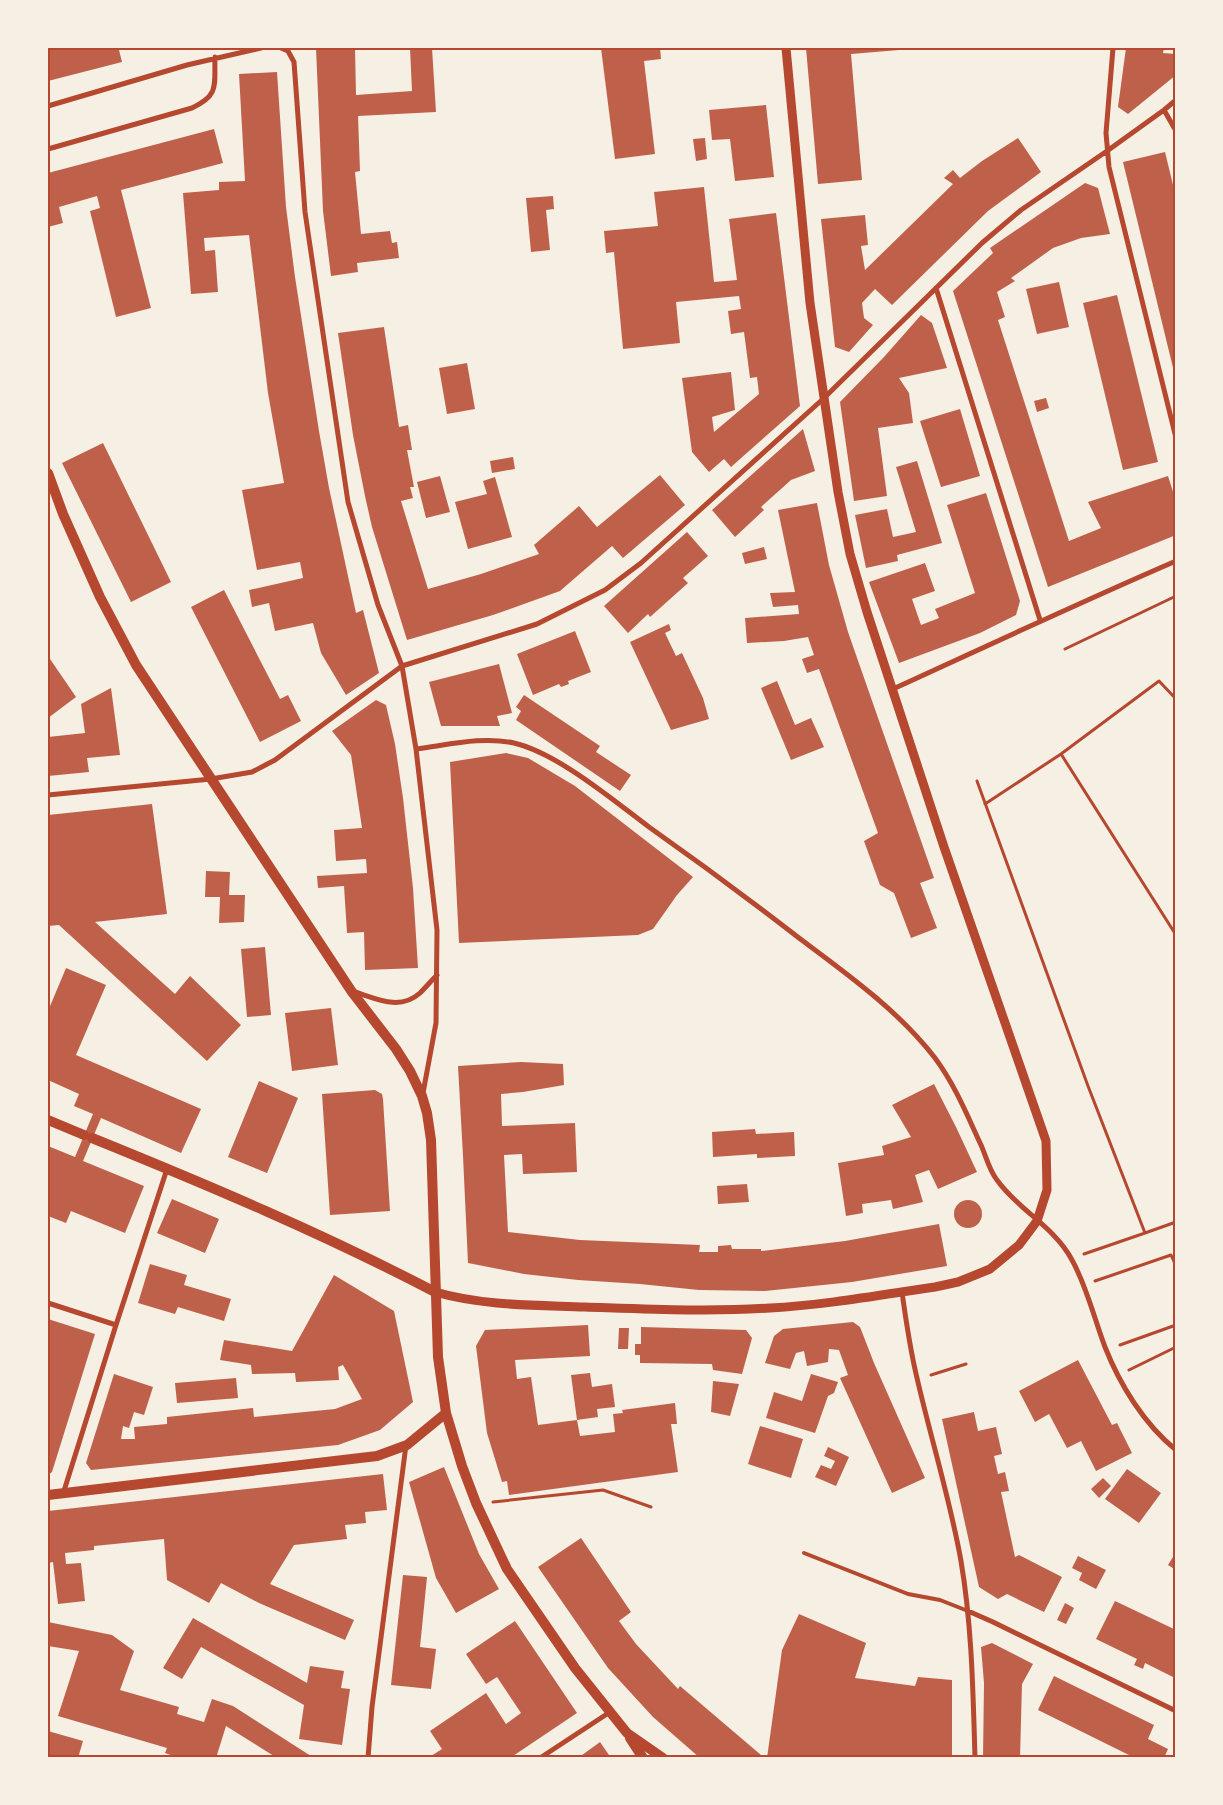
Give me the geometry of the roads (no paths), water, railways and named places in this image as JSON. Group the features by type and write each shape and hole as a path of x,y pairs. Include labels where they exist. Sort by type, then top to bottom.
{"main road":[{"path":"48,473 63,514 100,597 136,666 352,992 396,1049 422,1096 431,1140 438,1358 446,1413 462,1466 476,1504 508,1569 575,1668 627,1733 643,1758"},
{"path":"48,1120 167,1168 311,1231 435,1292"},
{"path":"48,1495 377,1456 406,1445 446,1413"},
{"path":"627,1733 663,1758"}],"street":[{"path":"48,106 215,57 261,48"},
{"path":"282,48 288,51 294,62 305,212 348,502 378,605 402,666 416,749 437,930 436,1023 422,1096"},
{"path":"435,1292 459,1299 492,1304 722,1310 770,1308 902,1292 958,1282 990,1269 1019,1246 1037,1221 1047,1190 1046,1141 944,846 867,612 850,554 823,399 810,303 786,48"},
{"path":"1113,48 1106,133 1109,167 1176,438"},
{"path":"48,149 192,108 205,101 214,91 215,57"},
{"path":"48,795 211,779 252,772 275,760 402,666 537,624 605,590 670,537 823,399 936,288 1020,210 1107,152 1176,100"},
{"path":"1164,110 1176,131"},
{"path":"936,288 1040,620"},
{"path":"893,689 1010,636 1040,620 1176,560"},
{"path":"416,749 452,743 500,741 514,743 545,755 575,774 697,861 842,970 904,1024 935,1058 958,1094 996,1179 1054,1236 1072,1258 1106,1350 1118,1376 1138,1410 1163,1440 1176,1450"},
{"path":"352,992 392,1003 400,1003 414,997 437,976"},
{"path":"63,1494 167,1168"},
{"path":"902,1292 917,1380 951,1512 961,1563 968,1611 973,1680 975,1758"},
{"path":"48,1303 116,1325"},
{"path":"368,1758 373,1698 406,1445"},
{"path":"968,1611 1176,1712"},
{"path":"540,1758 610,1711"}],"lane":[{"path":"804,1552 908,1594 940,1600 968,1611"}]}
